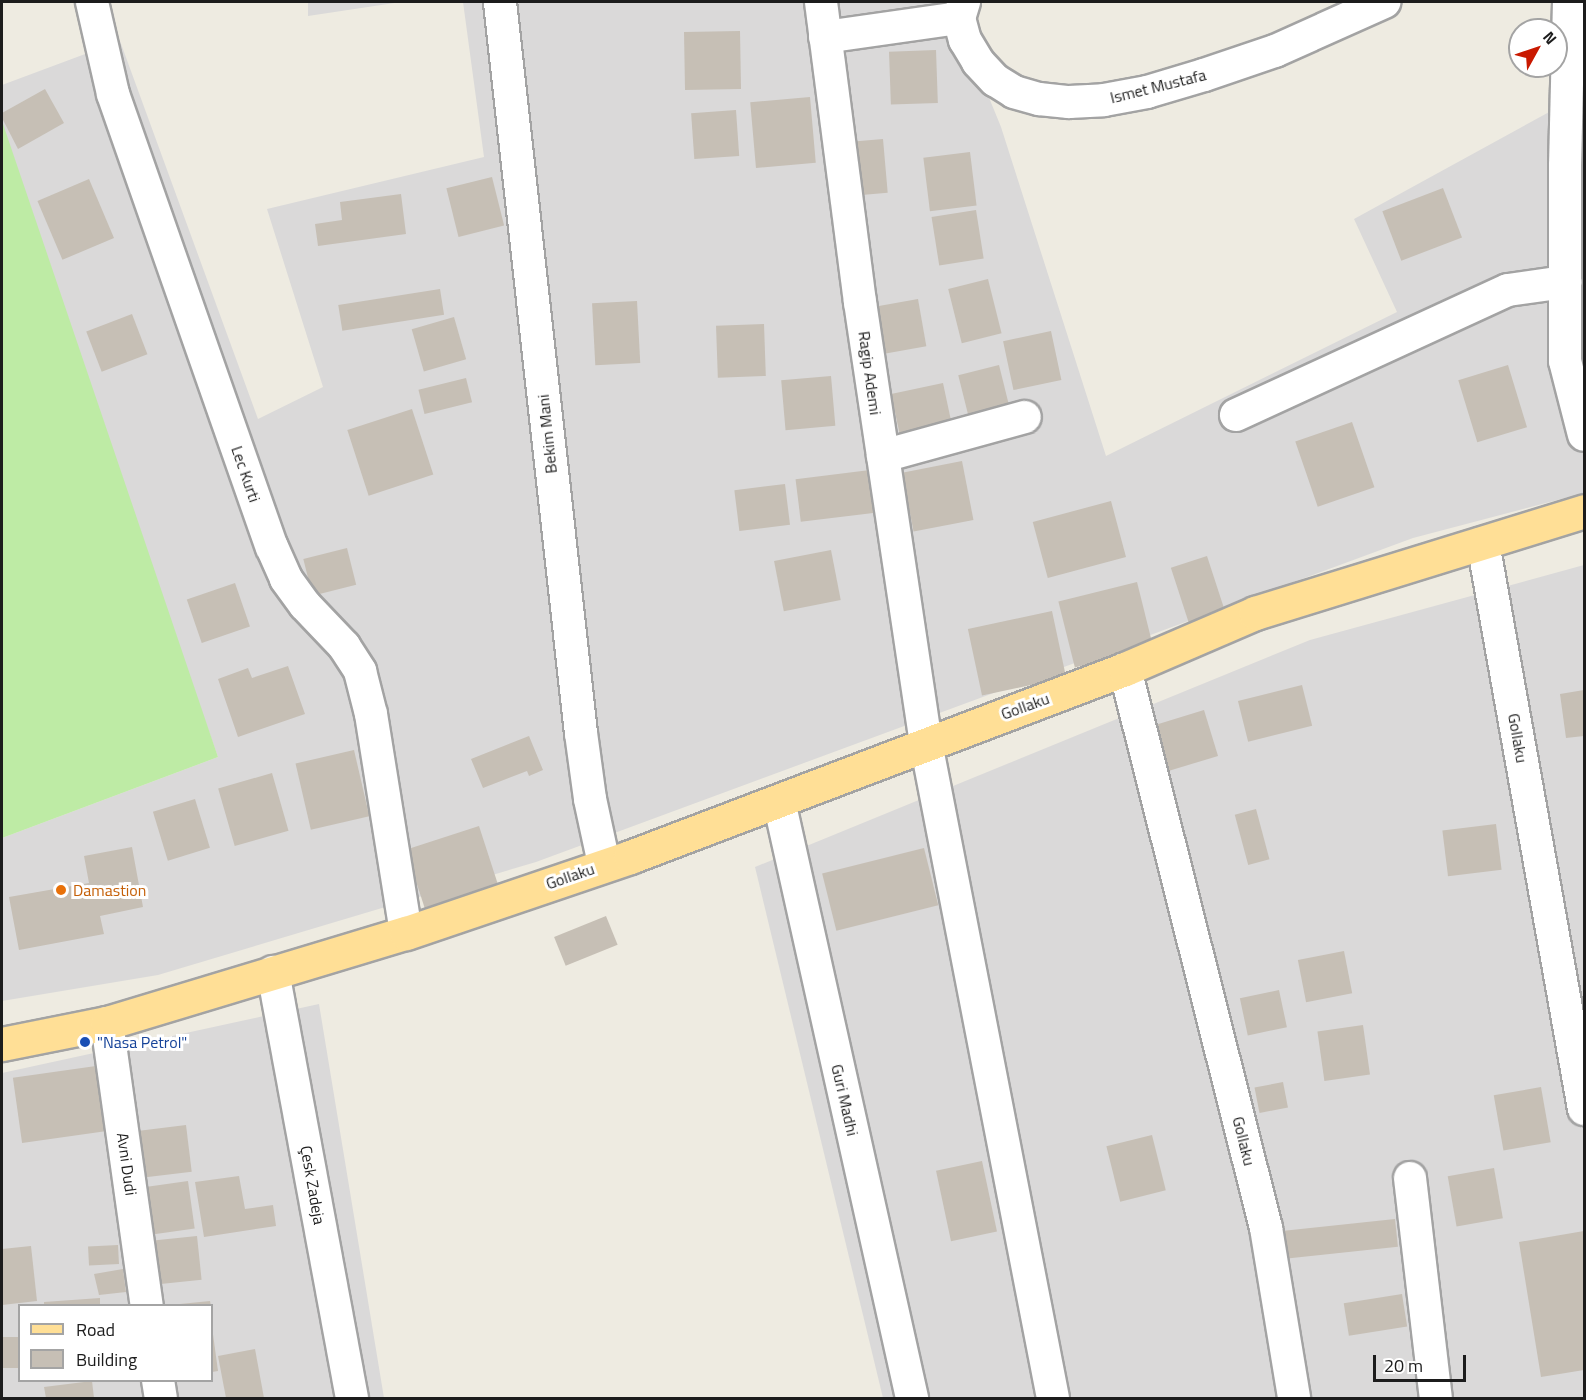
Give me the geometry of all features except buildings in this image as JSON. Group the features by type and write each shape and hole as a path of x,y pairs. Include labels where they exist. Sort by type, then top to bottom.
{"main road":[{"name":"Gollaku","path":"2,1044 107,1023 405,933 779,801 1125,669 1256,613 1584,510"}],"street":[{"name":"Lec Kurti","path":"92,2 113,94 272,547 286,579 305,605 344,646 360,671 371,714 405,933"},
{"name":"Bekim Mani","path":"500,2 581,734 590,799 604,864"},
{"name":"Ragip Ademi","path":"820,2 883,456 926,743 1053,1398"},
{"name":"Ismet Mustafa","path":"825,37 961,10 965,40 978,62 995,80 1014,92 1039,99 1070,102 1104,100 1136,94 1204,75 1275,51 1384,2"},
{"path":"1569,2 1565,362 1584,435"},
{"path":"1236,415 1508,290 1565,282"},
{"path":"883,456 1025,417"},
{"name":"Gollaku","path":"1483,543 1584,1109"},
{"name":"Gollaku","path":"1125,669 1266,1228 1294,1398"},
{"name":"Guri Madhi","path":"779,801 912,1398"},
{"name":"Çesk Zadeja","path":"273,972 352,1398"},
{"name":"Avni Dudi","path":"107,1023 147,1304"},
{"path":"1410,1178 1436,1398"},
{"path":"158,1382 161,1398"}],"shaded area":[{"path":"308,2 401,2 308,16"},
{"path":"463,2 950,2 1001,127 1106,456 1397,312 1354,219 1584,93 1584,493 1413,538 536,862 158,975 2,1001 2,838 218,757 2,150 2,85 120,41 258,419 323,387 267,209 484,157"},
{"path":"1584,565 1584,1398 883,1398 755,867 1310,640"},
{"path":"319,1004 384,1398 2,1398 2,1073"}],"green space":[{"path":"2,121 218,757 2,838"}],"place":[{"name":"Damastion","path":"61,890"},
{"name":"\"Nasa Petrol\"","path":"85,1042"}]}
